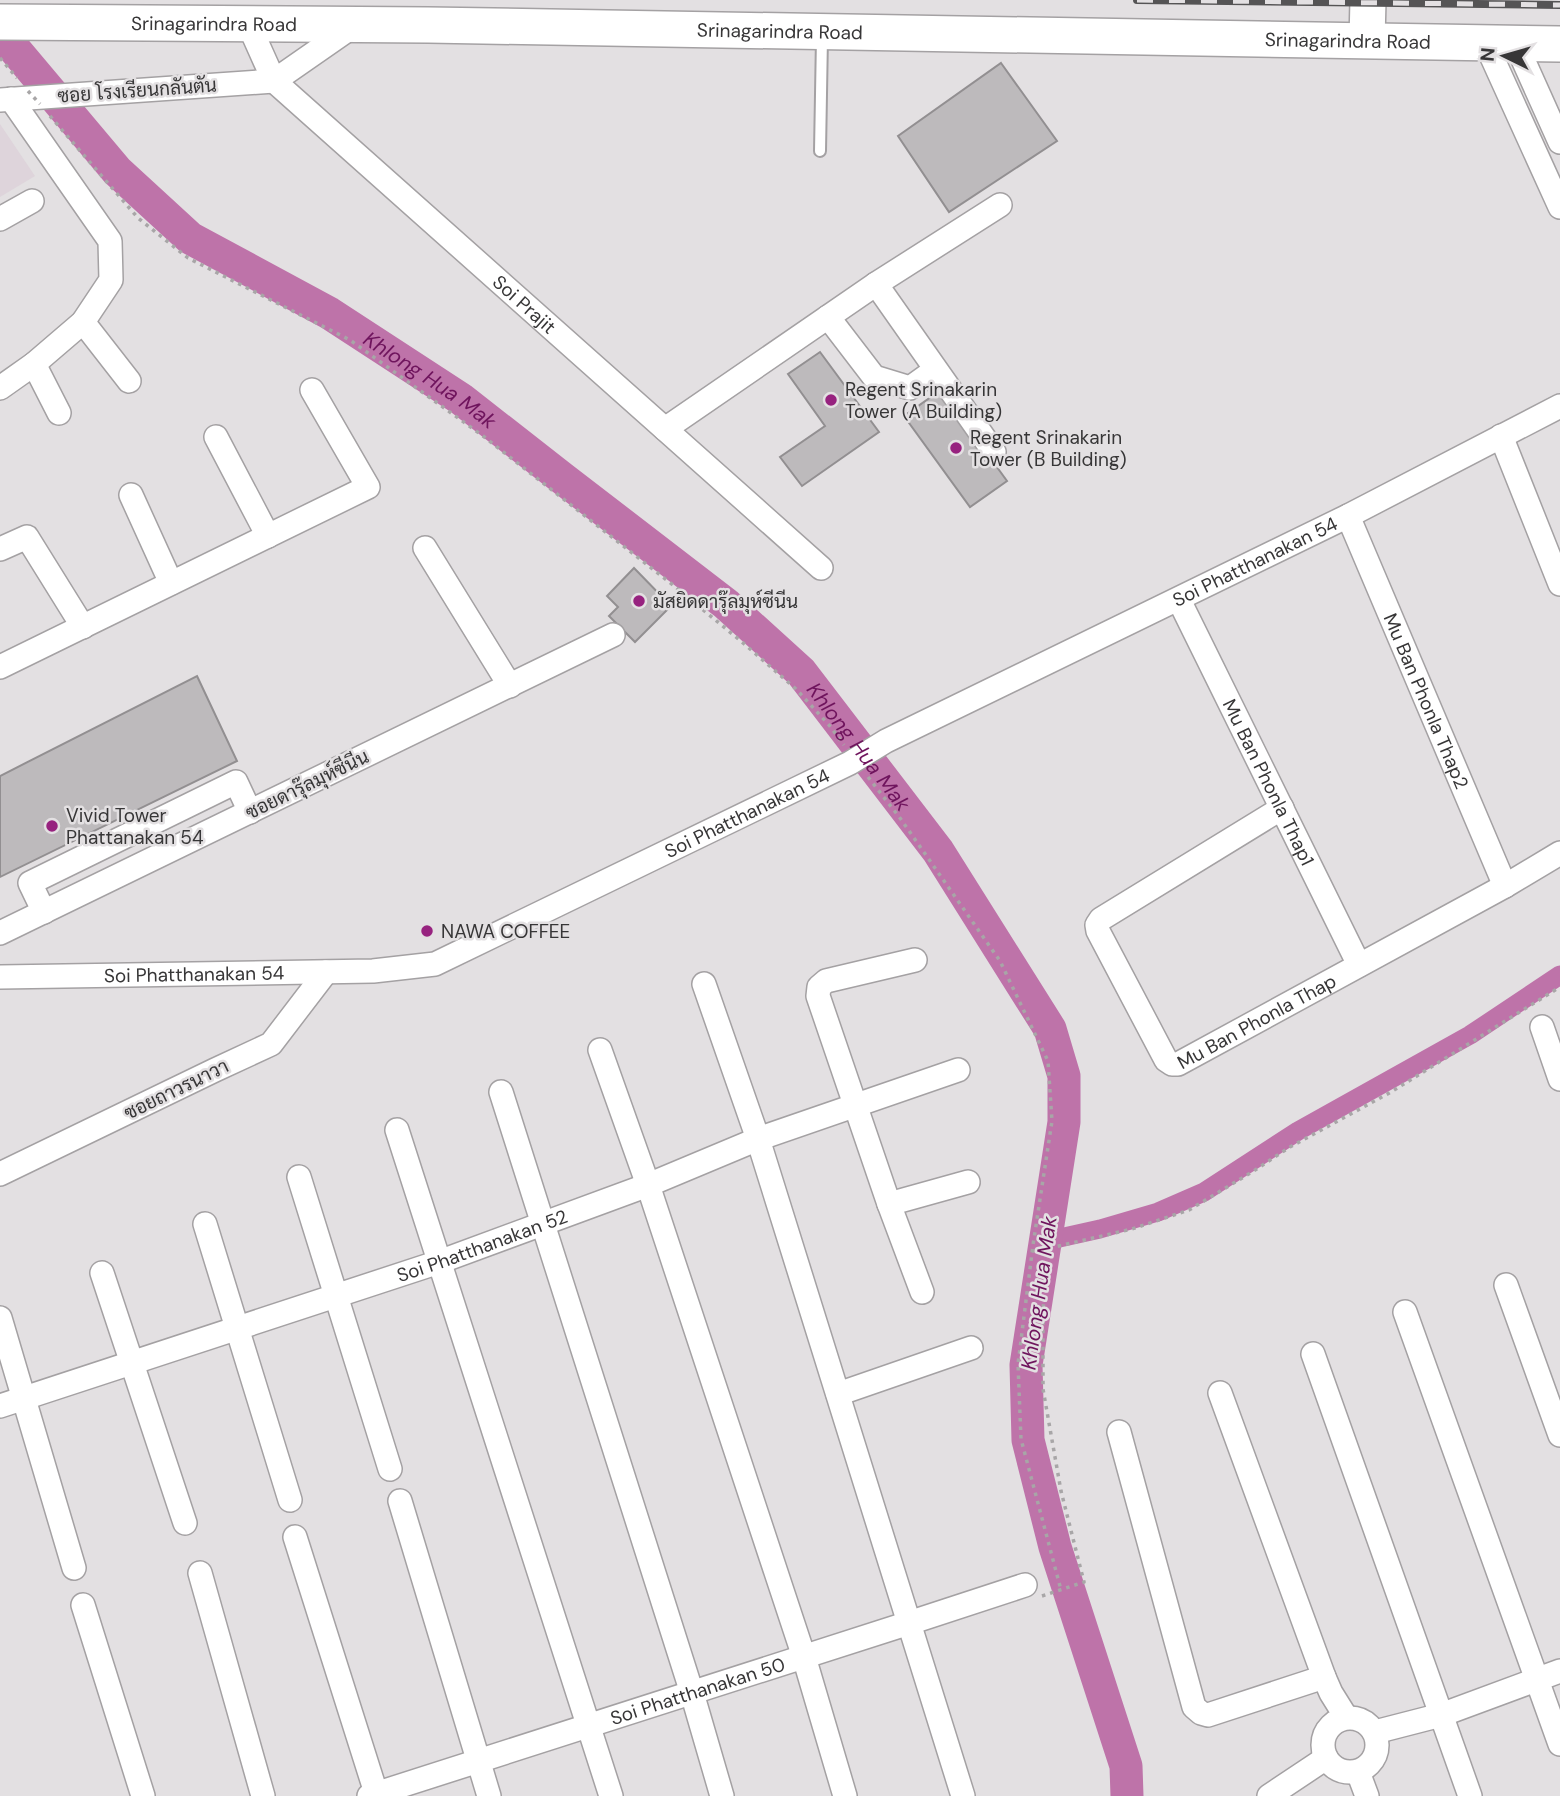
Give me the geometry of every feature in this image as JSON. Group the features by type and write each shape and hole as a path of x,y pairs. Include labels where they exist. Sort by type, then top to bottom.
{"main road":[{"path":"1367,40 1368,0"},
{"name":"Srinagarindra Road","path":"13,13 174,23 1560,44"}],"street":[{"name":"Soi Prajit","path":"248,23 274,81 821,568"},
{"path":"274,81 356,24"},
{"path":"1501,44 1560,142"},
{"path":"1501,44 1560,207"},
{"name":"ซอย โรงเรียนกลันตัน","path":"28,102 78,94 274,81"},
{"path":"0,387 34,364 83,322 111,280 110,240 28,102"},
{"path":"0,219 32,201"},
{"path":"664,429 876,284 1000,205"},
{"path":"876,284 994,452"},
{"path":"828,317 874,377 910,388 935,370"},
{"path":"83,322 129,381"},
{"path":"34,364 59,413"},
{"path":"0,667 368,487 313,390"},
{"name":"Soi Phatthanakan 54","path":"0,977 373,971 435,964 847,754 886,741 1179,600 1348,516 1560,405"},
{"path":"1501,436 1560,584"},
{"path":"216,437 268,536"},
{"path":"131,495 171,583"},
{"name":"Mu Ban Phonla Thap2","path":"1348,516 1505,886"},
{"path":"0,549 27,537 83,626"},
{"path":"425,548 510,685"},
{"name":"Mu Ban Phonla Thap1","path":"1179,600 1359,965"},
{"name":"ซอยดารุ๊ลมุห์ซีนีน","path":"0,933 613,635"},
{"path":"44,912 30,883 236,782 250,812"},
{"name":"Mu Ban Phonla Thap","path":"1282,807 1101,919 1097,925 1166,1060 1172,1064 1178,1064 1505,886 1560,853"},
{"path":"915,960 826,981 819,987 818,996 922,1292"},
{"name":"ซอยถาวรนาวา","path":"0,1174 271,1044 326,972"},
{"path":"704,984 758,1139 963,1796"},
{"path":"1542,1027 1560,1079"},
{"path":"600,1050 648,1185 804,1657 845,1796"},
{"name":"Soi Phatthanakan 52","path":"0,1406 439,1262 648,1185 758,1139 958,1070"},
{"path":"501,1092 692,1693 722,1796"},
{"path":"397,1130 611,1796"},
{"path":"299,1177 390,1469"},
{"path":"889,1204 968,1182"},
{"path":"205,1224 290,1500"},
{"path":"102,1273 185,1523"},
{"path":"1506,1285 1560,1435"},
{"path":"1405,1312 1560,1744"},
{"path":"0,1318 75,1568"},
{"path":"838,1394 971,1348"},
{"path":"1313,1354 1471,1796"},
{"path":"1220,1393 1324,1677 1346,1717"},
{"path":"1119,1432 1194,1707 1201,1713 1208,1714 1324,1677"},
{"path":"400,1501 489,1796"},
{"path":"295,1537 374,1795"},
{"path":"200,1573 262,1796"},
{"name":"Soi Phatthanakan 50","path":"374,1795 1025,1585"},
{"path":"83,1605 143,1796"},
{"path":"1375,1732 1441,1715 1560,1671"},
{"path":"1346,1717 1367,1723 1375,1732 1378,1743 1376,1755 1369,1765 1358,1772 1346,1773 1334,1768 1326,1758 1322,1745 1325,1733 1334,1723 1346,1717"},
{"path":"1269,1796 1326,1758"},
{"path":"1358,1772 1367,1796"}],"lane":[{"path":"820,151 822,31"}],"path":[{"path":"0,58 28,102 138,218 166,242 188,258 350,340 484,436 673,585 796,689 829,725 847,754"},
{"path":"868,777 900,818 1000,961 1048,1060 1052,1121 1018,1364 1021,1439 1062,1590"},
{"path":"1032,1251 1132,1229 1188,1210 1290,1147 1391,1092 1560,987"},
{"path":"1025,1585 1034,1598 1084,1582 1061,1491 1044,1389 1043,1309 1050,1248"}],"shaded area":[{"path":"0,124 35,176 0,197"}],"building":[{"path":"1001,63 1057,141 949,212 898,136"},
{"name":"Regent Srinakarin Tower (A Building)","path":"820,352 879,432 802,486 780,457 825,426 788,374"},
{"name":"Regent Srinakarin Tower (B Building)","path":"941,390 1007,481 970,507 904,416"},
{"name":"มัสยิดดารุ๊ลมุห์ซีนีน","path":"634,568 671,606 635,642 609,616 618,607 607,596"},
{"name":"Vivid Tower Phattanakan 54","path":"197,676 237,761 0,877 0,776"}],"waterway":[{"name":"Khlong Hua Mak","path":"0,32 117,171 190,238 329,313 461,399 726,604 801,672 938,851 1050,1029 1064,1076 1064,1122 1026,1365 1028,1440 1055,1547 1126,1766 1127,1796"},
{"path":"1046,1241 1158,1212 1204,1192 1298,1131 1470,1035 1560,975"}],"railway":[{"path":"1137,0 1560,5"}],"place":[{"name":"Regent Srinakarin Tower (A Building)","path":"831,400"},
{"name":"Regent Srinakarin Tower (B Building)","path":"956,448"},
{"name":"มัสยิดดารุ๊ลมุห์ซีนีน","path":"639,601"},
{"name":"Vivid Tower Phattanakan 54","path":"52,826"},
{"name":"NAWA COFFEE","path":"427,931"}]}
